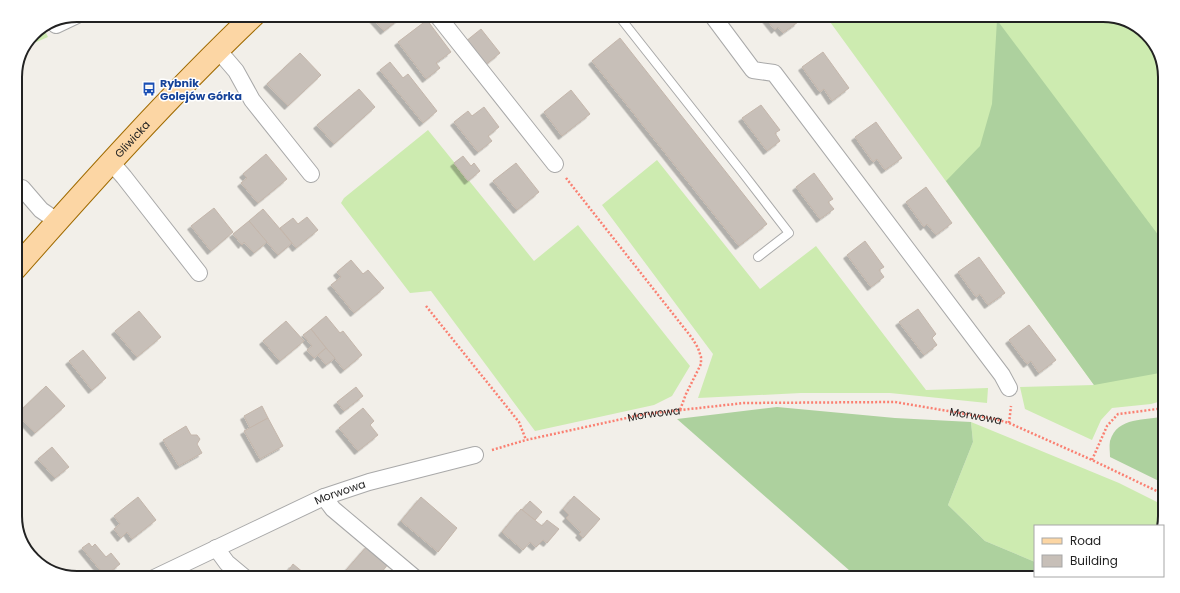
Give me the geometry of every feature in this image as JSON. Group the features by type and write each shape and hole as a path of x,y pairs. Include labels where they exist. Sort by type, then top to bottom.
{"main road":[{"name":"Gliwicka","path":"22,260 111,162 247,22"}],"street":[{"path":"443,22 555,164"},
{"path":"717,22 753,70 774,74 1002,375 1009,388"},
{"path":"218,50 236,71 252,100 311,174"},
{"path":"111,162 199,273"},
{"path":"22,188 41,210 57,221"},
{"name":"Morwowa","path":"168,571 324,497 369,482 475,455"},
{"path":"324,497 333,509 406,571"},
{"path":"216,548 227,563 237,571"}],"lane":[{"path":"624,22 789,233 758,257"}],"path":[{"path":"566,178 692,338 698,348 701,357 701,364 680,410"},
{"path":"426,306 520,422 526,440"},
{"name":"Morwowa","path":"475,455 526,440 644,414 744,403 895,402 995,419 1009,423 1158,492"},
{"path":"1092,460 1107,426 1118,414 1158,409"}],"green space":[{"path":"830,22 1110,22 1134,31 1149,46 1155,59 1158,73 1158,402 1112,408 1101,420 1092,440 1025,409 1020,387 1094,385"},
{"path":"997,22 998,22 1158,235 1158,373 1094,385 946,181 980,146 992,104"},
{"path":"46,32 48,37 33,44"},
{"path":"428,130 534,261 578,225 690,366 672,396 654,405 535,431 431,291 410,293 341,203 344,198"},
{"path":"657,160 760,289 816,246 926,390 988,388 987,403 890,393 801,393 698,398 713,354 602,205"},
{"path":"777,407 895,418 971,422 973,442 948,505 985,541 1034,562 1034,571 850,571 677,419"},
{"path":"1157,417 1158,481 1110,457 1110,441 1119,427 1125,423"},
{"path":"971,422 1119,483 1158,502 1157,525 1034,525 1034,562 985,541 948,505 973,442"}],"building":[{"path":"376,22 395,22 384,31"},
{"path":"424,22 428,22 451,52 436,63 440,68 426,79 398,42"},
{"path":"769,22 798,22 783,33 778,27 775,30"},
{"path":"481,29 500,53 484,66 465,42"},
{"path":"620,38 767,224 739,246 592,61"},
{"path":"823,52 849,88 832,101 824,89 820,92 802,67"},
{"path":"300,53 321,75 288,106 267,84"},
{"path":"390,62 403,78 408,74 437,111 423,123 380,70"},
{"path":"359,89 375,107 334,144 317,125"},
{"path":"571,90 590,114 562,136 544,112"},
{"path":"761,105 780,130 775,133 780,141 767,151 742,118"},
{"path":"484,107 499,127 488,136 492,141 478,152 454,122 468,111 472,116"},
{"path":"876,122 902,158 885,170 877,159 873,162 855,137"},
{"path":"266,154 287,179 258,203 241,183 247,178 243,174"},
{"path":"463,156 471,166 474,163 480,171 468,181 454,163"},
{"path":"516,163 539,192 517,210 493,181"},
{"path":"814,173 833,199 828,202 834,209 820,219 796,187"},
{"path":"926,187 952,223 936,235 927,224 924,227 906,202"},
{"path":"214,208 233,232 211,251 191,226"},
{"path":"263,209 292,243 278,255 249,221"},
{"path":"307,217 318,230 296,248 280,228 293,218 298,224"},
{"path":"249,221 267,242 254,253 244,242 242,245 233,234"},
{"path":"865,241 884,267 879,270 884,277 871,287 847,255"},
{"path":"979,257 1005,293 988,305 980,294 976,297 958,272"},
{"path":"351,260 363,274 368,270 384,288 354,313 331,285 341,277 337,272"},
{"path":"918,309 936,334 932,338 937,345 924,355 899,322"},
{"path":"139,311 161,337 137,357 115,331"},
{"path":"326,316 340,333 343,331 362,355 344,370 311,329"},
{"path":"286,321 304,341 280,361 263,341"},
{"path":"1029,325 1056,360 1039,373 1031,361 1027,364 1009,340"},
{"path":"311,329 326,348 314,358 307,350 312,346 303,335"},
{"path":"326,348 335,358 326,365 318,355"},
{"path":"83,350 106,378 92,390 69,361"},
{"path":"46,386 65,406 35,433 22,419 22,409"},
{"path":"356,387 363,396 344,411 337,402"},
{"path":"262,406 268,418 250,428 244,416"},
{"path":"363,408 374,421 370,425 378,435 358,451 339,428"},
{"path":"268,418 283,446 260,459 244,431"},
{"path":"186,426 191,435 197,435 200,439 197,444 202,453 179,466 163,440"},
{"path":"52,447 69,467 55,478 38,459"},
{"path":"574,496 600,519 583,538 579,534 581,532 566,518 569,515 563,509"},
{"path":"138,497 156,520 132,539 127,532 121,538 114,529 120,524 114,516"},
{"path":"421,497 457,528 438,552 401,521"},
{"path":"530,501 542,512 535,520 522,510"},
{"path":"521,509 542,526 547,520 559,529 547,543 543,540 536,547 530,542 523,550 502,532"},
{"path":"89,543 92,547 95,544 106,557 111,553 120,564 111,571 101,571 82,548"},
{"path":"368,545 389,563 383,571 345,571"},
{"path":"293,564 302,571 288,571"}],"place":[{"name":"Rybnik Golejów Górka","path":"149,89"}]}
